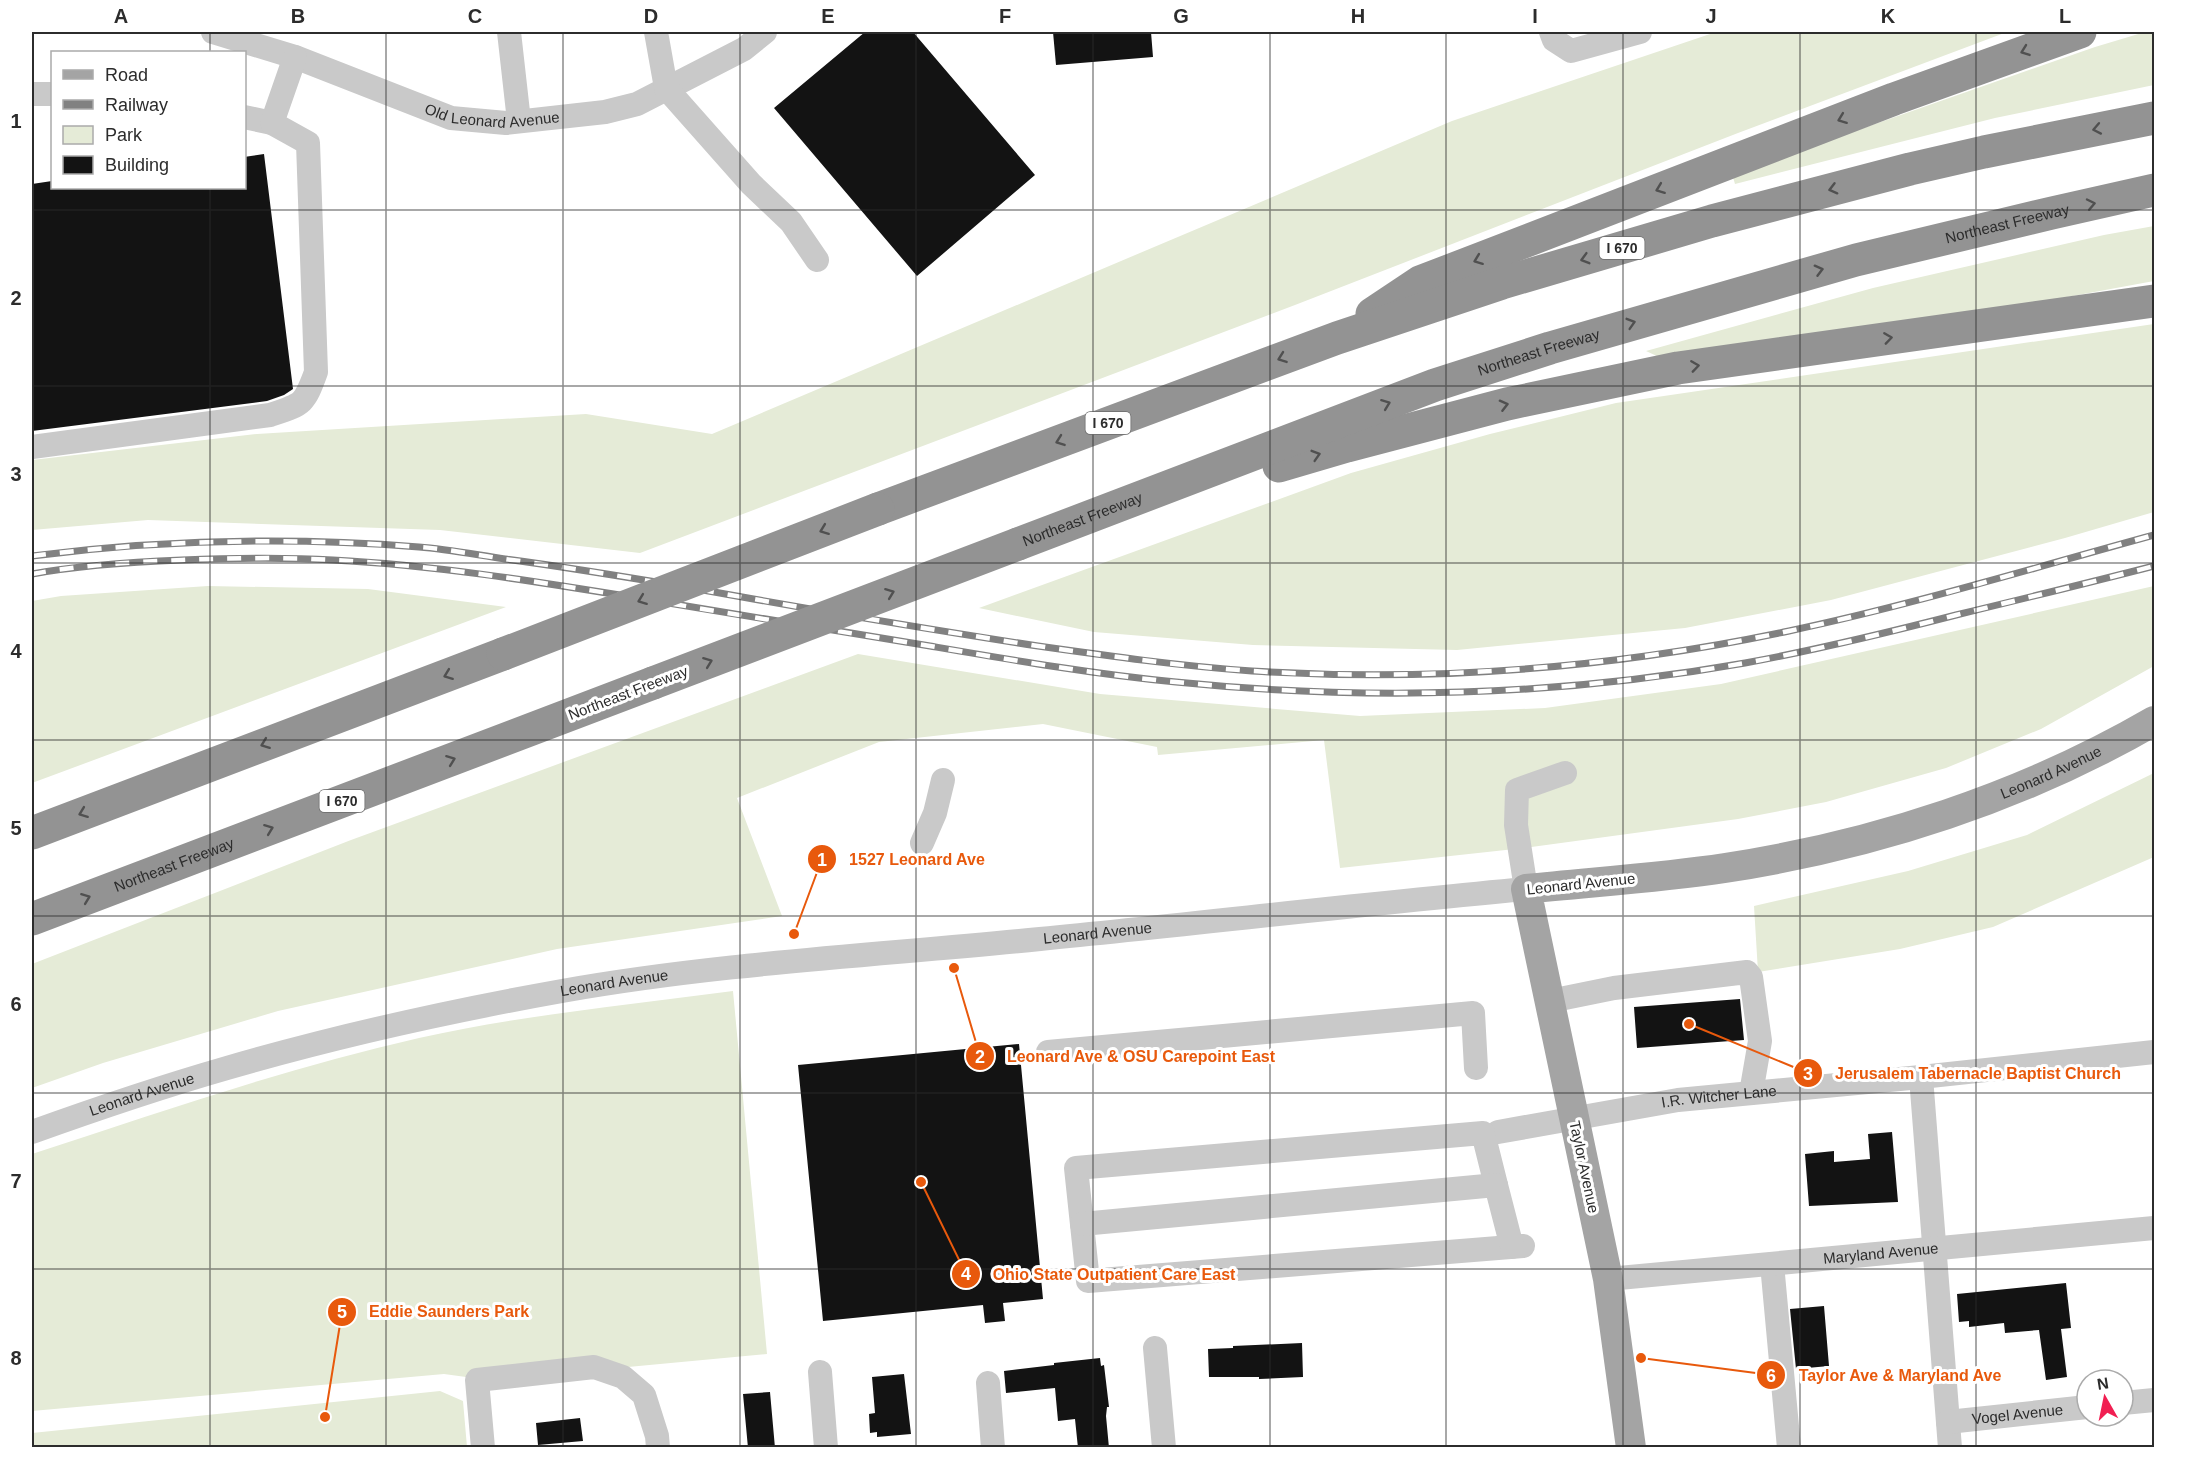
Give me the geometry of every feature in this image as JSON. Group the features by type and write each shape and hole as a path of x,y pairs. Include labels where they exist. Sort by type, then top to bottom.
{"highway":[{"path":"1337,338 1420,282 1894,99 2080,32"},
{"name":"I 670","path":"32,833 878,509 1337,338 1502,283 1712,221 1931,164 2154,117"},
{"name":"Northeast Freeway","path":"32,919 1435,385 1550,348 1856,260 2154,190"},
{"path":"1018,544 1347,446 1578,388 1678,369 2154,301"}],"main road":[{"name":"Leonard Avenue","path":"1526,890 1724,868 1832,848 1984,802 2082,760 2154,722"},
{"name":"Taylor Avenue","path":"1526,890 1608,1279 1631,1448"}],"street":[{"name":"Old Leonard Avenue","path":"213,32 295,57 451,118 506,123 605,112 637,104 744,49 765,32"},
{"path":"509,32 519,121"},
{"path":"656,32 666,88 751,184 791,222 818,260"},
{"path":"1551,32 1554,40 1571,51 1640,32"},
{"path":"272,123 295,57"},
{"path":"32,94 51,94"},
{"path":"32,447 270,415 296,406 306,398 316,372 308,143 272,123 246,117"},
{"path":"1526,890 1516,825 1517,790 1565,773"},
{"path":"922,843 935,813 943,780"},
{"name":"Leonard Avenue","path":"32,1132 137,1095 241,1064 394,1026 564,991 736,968 1041,939 1363,904 1526,890"},
{"path":"1550,1001 1614,988 1747,972 1751,977 1760,1041 1759,1060 1751,1093"},
{"path":"1048,1052 1473,1013 1476,1068"},
{"name":"I.R. Witcher Lane","path":"1498,1132 1678,1100 2154,1052"},
{"path":"1921,1077 1950,1448"},
{"path":"1483,1133 1496,1185 1517,1246 1088,1281 1076,1168 1483,1133"},
{"path":"1082,1224 1496,1185"},
{"name":"Maryland Avenue","path":"1608,1279 2154,1228"},
{"path":"1772,1264 1789,1448"},
{"path":"1155,1348 1164,1448"},
{"path":"483,1448 477,1380 594,1368 623,1377 644,1395 657,1436 658,1448"},
{"path":"820,1372 826,1448"},
{"path":"988,1383 993,1448"},
{"path":"2135,1402 2154,1400"},
{"name":"Vogel Avenue","path":"1948,1422 2075,1408"}],"green space":[{"path":"1716,32 2007,32 640,553 440,530 148,520 32,530 32,460 257,434 586,414 712,434 1452,121"},
{"path":"2145,32 2154,32 2154,85 1995,118 1735,184 1732,174 2095,47"},
{"path":"2154,226 2154,281 1991,311 1661,358 1646,351 1873,288 2104,235"},
{"path":"2154,324 2154,512 1831,600 1685,628 1457,650 1253,645 1094,632 979,608 1351,473 1490,434 1616,403"},
{"path":"208,586 368,589 506,607 32,783 32,601 61,596"},
{"path":"2154,586 2154,666 2041,729 1946,768 1826,802 1738,819 1524,848 1340,868 1324,740 1158,755 1157,747 1043,724 879,742 737,798 782,916 557,949 278,1011 103,1063 32,1088 32,964 351,840 858,654 1100,694 1360,716 1545,708 1721,684"},
{"path":"2154,773 2154,857 1993,927 1900,949 1758,972 1754,906 1908,871 2027,835"},
{"path":"733,991 767,1354 488,1380 444,1374 32,1411 32,1154 272,1077 419,1038 536,1017"},
{"path":"440,1391 463,1401 467,1447 32,1447 32,1433"}],"building":[{"path":"865,32 913,32 1035,175 917,276 774,108"},
{"path":"1053,32 1151,32 1153,57 1056,65"},
{"path":"264,154 293,389 267,401 32,431 32,184 51,181 51,189 246,189 246,157"},
{"path":"1740,999 1744,1040 1637,1048 1634,1007"},
{"path":"1019,1044 1043,1299 1003,1303 1005,1321 985,1323 983,1305 823,1321 798,1065"},
{"path":"1892,1132 1898,1202 1809,1206 1805,1154 1834,1151 1834,1162 1870,1159 1868,1134"},
{"path":"2066,1283 2071,1328 2061,1329 2067,1377 2046,1380 2039,1330 2005,1333 2004,1323 1969,1327 1969,1321 1959,1322 1957,1294"},
{"path":"1824,1306 1829,1366 1796,1369 1790,1309"},
{"path":"1302,1343 1303,1377 1259,1379 1259,1377 1209,1377 1208,1349"},
{"path":"1100,1358 1101,1366 1104,1365 1109,1407 1107,1407 1106,1416 1109,1448 1078,1448 1075,1419 1058,1421 1055,1388 1006,1393 1004,1371"},
{"path":"904,1374 911,1434 877,1437 877,1432 870,1433 869,1414 875,1413 872,1377"},
{"path":"770,1392 775,1448 748,1448 743,1394"},
{"path":"580,1418 583,1441 538,1445 536,1423"}],"railway":[{"path":"32,556 128,546 274,541 430,548 596,572 950,632 1118,657 1252,671 1387,675 1522,669 1589,663 1723,644 1881,610 2154,535"},
{"path":"32,574 107,564 163,561 276,558 370,562 483,574 558,585 1114,675 1247,688 1390,693 1533,689 1604,683 1745,663 1877,635 2154,566"}],"place":[{"name":"1527 Leonard Ave","path":"794,934"},
{"name":"Leonard Ave & OSU Carepoint East","path":"954,968"},
{"name":"Jerusalem Tabernacle Baptist Church","path":"1689,1024"},
{"name":"Ohio State Outpatient Care East","path":"921,1182"},
{"name":"Taylor Ave & Maryland Ave","path":"1641,1358"},
{"name":"Eddie Saunders Park","path":"325,1417"}]}
